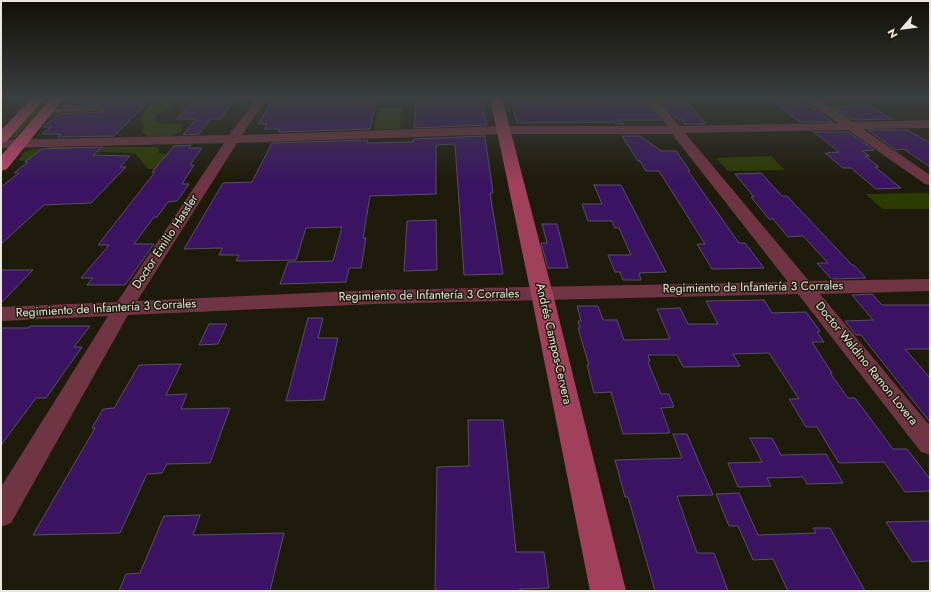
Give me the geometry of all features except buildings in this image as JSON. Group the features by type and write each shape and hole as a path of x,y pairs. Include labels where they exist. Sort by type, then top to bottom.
{"main road":[{"path":"1,139 13,126"},
{"path":"1,166 35,126"}],"street":[{"name":"Doctor Emilio Hassler","path":"1,513 122,309 242,126"},
{"name":"Andrés Campos-Cervera","path":"504,126 608,591"},
{"name":"Doctor Waldino Ramon Lovera","path":"673,126 930,444"},
{"path":"1,144 233,139 505,130 676,130 828,126"},
{"path":"851,126 930,181"},
{"name":"Regimiento de Infantería 3 Corrales","path":"1,314 375,297 930,285"}],"green space":[{"path":"17,126 26,126 15,138 5,139"},
{"path":"144,126 181,126 182,130 177,134 163,138 148,136 142,133"},
{"path":"375,126 400,126 400,129 374,130"},
{"path":"49,147 156,147 159,149 159,153 172,154 163,170 148,169 137,155 131,153 103,152 70,154 28,162 19,160 23,153 27,151"},
{"path":"771,156 785,170 728,171 716,158"},
{"path":"927,193 930,195 930,209 883,209 865,194"}]}
